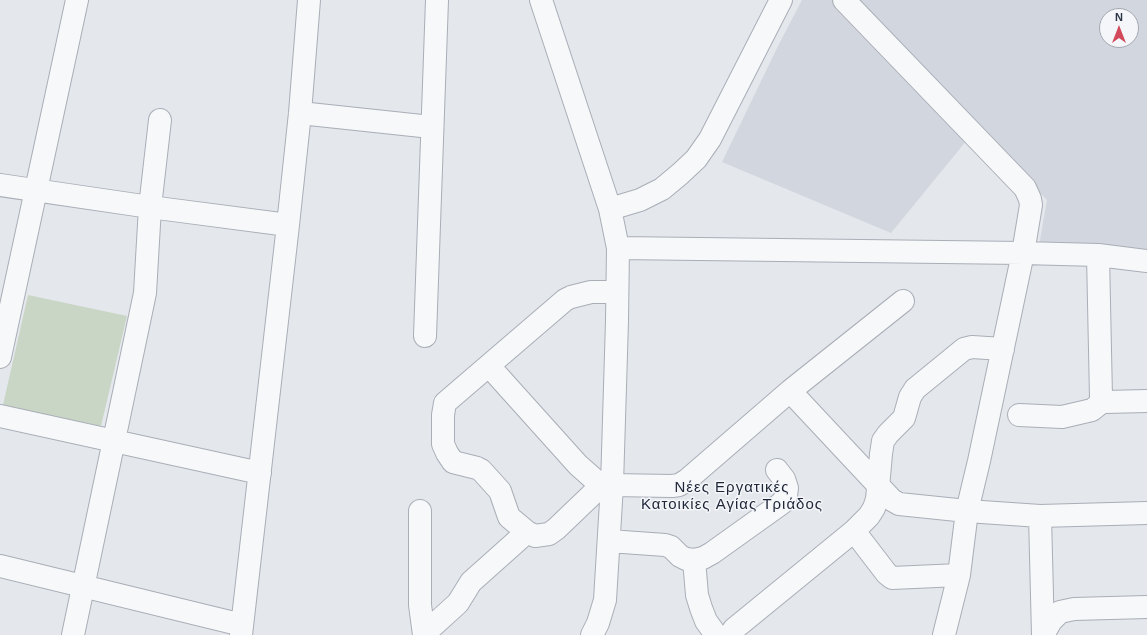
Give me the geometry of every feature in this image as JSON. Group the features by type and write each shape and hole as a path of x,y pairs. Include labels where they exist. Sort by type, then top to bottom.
{"street":[{"path":"0,357 77,0"},
{"path":"0,566 84,586 242,630 300,114 309,0"},
{"path":"425,336 431,127 437,0"},
{"path":"541,0 610,209 618,248 617,321 608,484 609,541 605,600 598,623 592,635"},
{"path":"610,209 640,200 662,189 696,159 710,139 781,0"},
{"path":"844,0 1025,188 1028,192 1031,205 1023,253 967,511 959,575 944,635"},
{"path":"300,114 431,127"},
{"path":"73,635 145,293 150,207 160,120"},
{"path":"0,185 288,225"},
{"path":"618,248 1023,253 1098,255 1147,261"},
{"path":"1098,255 1102,402"},
{"path":"608,484 548,534 535,536 527,532 509,517 500,491 481,470 453,462 444,447 443,416 445,403 566,300 571,297 591,292 617,292"},
{"path":"490,366 578,465 595,480 608,484 672,486 682,484 790,391 903,302"},
{"path":"730,635 734,629 854,531 869,516 877,499 883,441 904,418 910,397 915,389 964,348 1003,348"},
{"path":"790,391 892,500 900,504 967,511 1040,516 1147,513"},
{"path":"1019,415 1062,417 1092,410 1102,402 1147,401"},
{"path":"0,416 260,473"},
{"path":"609,541 665,545 671,547 680,556 686,559 694,560 703,558 782,502 786,496 787,488 784,479 777,470"},
{"path":"420,511 420,605 424,634"},
{"path":"1040,516 1043,635"},
{"path":"854,531 887,574 892,578 959,575"},
{"path":"424,634 458,603 471,582 527,532"},
{"path":"694,560 697,595 706,621 716,635"},
{"path":"1043,635 1051,621 1060,612 1147,607"}],"shaded area":[{"path":"802,0 1147,0 1147,255 1039,246 1047,200 976,129 891,233 722,162"}],"green space":[{"path":"28,295 127,316 101,426 3,405"}],"district":[{"name":"Νέες Εργατικές Κατοικίες Αγίας Τριάδος","path":"732,496"}]}
